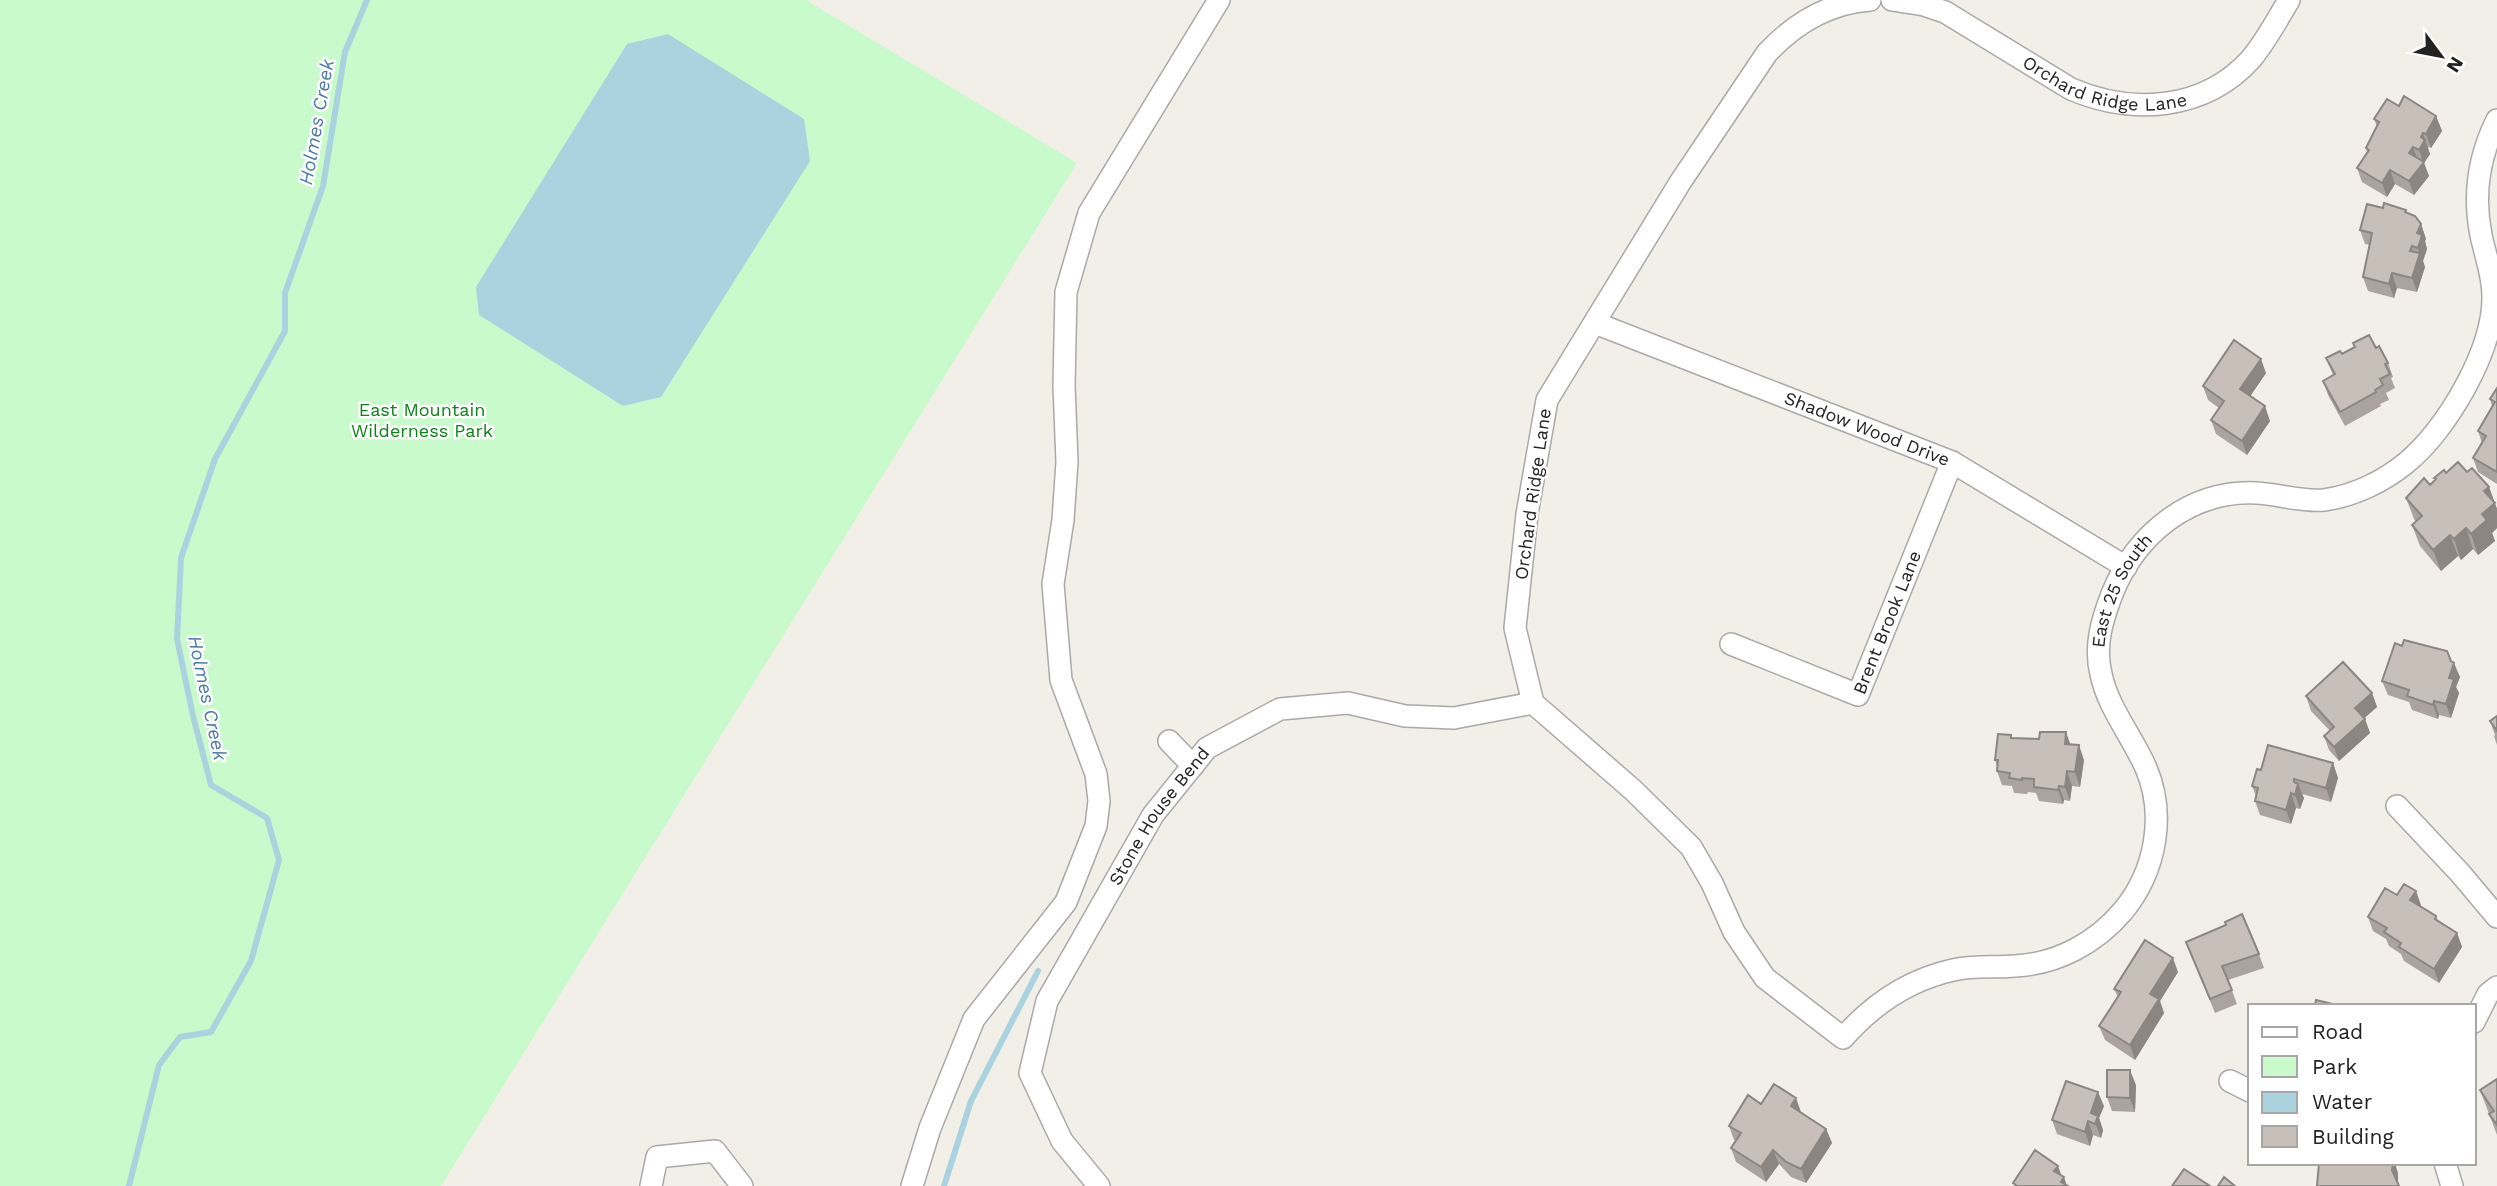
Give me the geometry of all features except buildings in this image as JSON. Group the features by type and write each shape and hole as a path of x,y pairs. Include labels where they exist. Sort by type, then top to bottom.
{"street":[{"path":"912,1186 930,1129 974,1019 1066,902 1096,826 1099,801 1096,774 1061,680 1053,584 1063,520 1067,462 1064,386 1066,292 1089,212 1219,0"},
{"name":"Orchard Ridge Lane","path":"1532,703 1515,628 1527,514 1547,400 1681,181 1767,53 1791,29 1806,19 1842,5 1870,0"},
{"name":"Orchard Ridge Lane","path":"1892,0 1924,5 1945,12 2081,93 2110,103 2150,106 2188,99 2207,92 2236,72 2260,47 2289,0"},
{"name":"East 25 South","path":"1532,703 1633,790 1691,847 1712,883 1734,932 1765,978 1843,1038 1876,1005 1915,982 1965,968 2033,965 2073,951 2108,926 2129,902 2144,877 2156,839 2155,799 2145,766 2104,688 2098,655 2105,614 2126,567 2167,519 2200,502 2237,493 2309,501 2347,495 2368,487 2405,464 2434,435 2474,370 2488,334 2493,296 2479,225 2478,191 2486,144 2497,120"},
{"name":"Shadow Wood Drive","path":"1595,323 1952,462 2126,567"},
{"name":"Brent Brook Lane","path":"1731,644 1858,695 1952,462"},
{"name":"Stone House Bend","path":"1099,1186 1062,1142 1030,1073 1046,1001 1153,816 1207,748 1280,709 1348,703 1405,716 1454,718 1532,703"},
{"path":"1169,741 1193,766"},
{"path":"2397,806 2497,917"},
{"path":"2476,1018 2488,994 2497,987"},
{"path":"2230,1081 2248,1090"},
{"path":"651,1186 657,1157 715,1151 742,1186"},
{"path":"2446,1165 2452,1186"}],"green space":[{"name":"East Mountain Wilderness Park","path":"0,0 806,0 1077,163 441,1186 0,1186"}],"water":[{"path":"668,34 804,119 810,161 661,397 623,406 479,315 476,287 627,44"}],"waterway":[{"name":"Holmes Creek","path":"129,1186 159,1065 180,1037 211,1032 251,961 279,860 267,818 211,785 177,639 181,558 215,459 285,331 285,293 323,186 345,52 367,0"},
{"path":"944,1186 971,1101 1038,971"}]}
